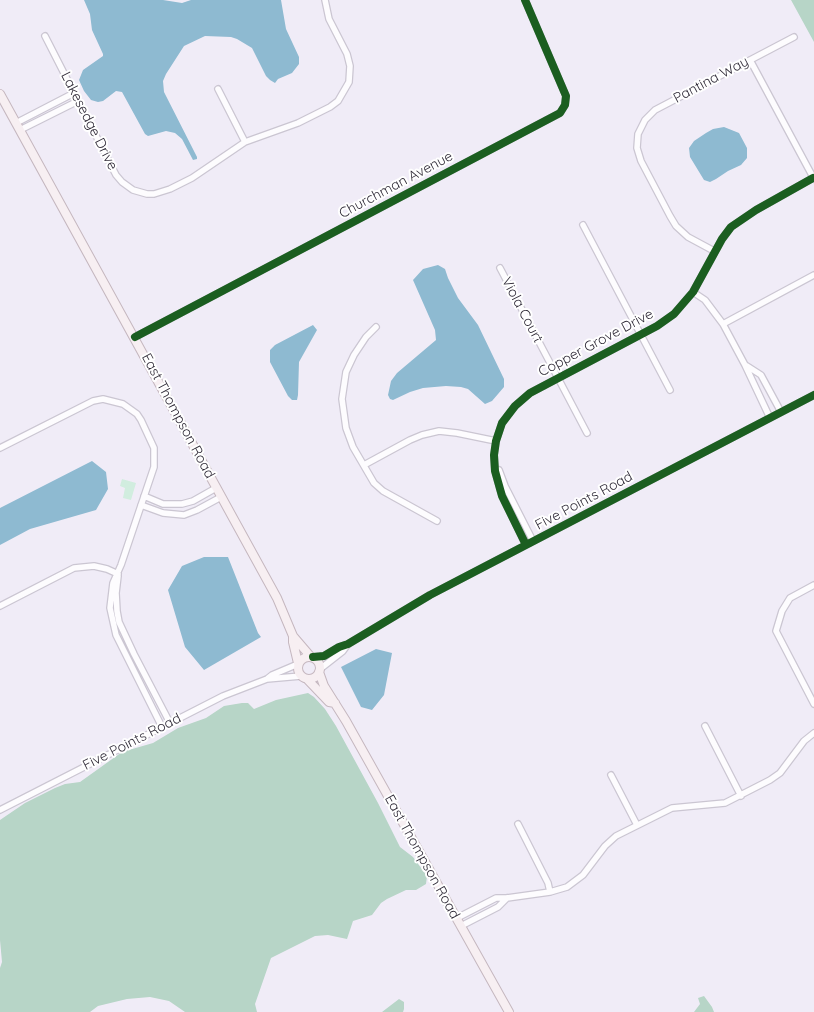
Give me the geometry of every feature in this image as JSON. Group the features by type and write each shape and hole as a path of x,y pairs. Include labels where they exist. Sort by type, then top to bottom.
{"main road":[{"name":"East Thompson Road","path":"0,94 277,598 293,636 312,657"},
{"name":"East Thompson Road","path":"293,636 298,664"},
{"path":"312,657 318,662 319,670 314,678 304,678 297,669 298,664 302,658 312,657"},
{"name":"East Thompson Road","path":"319,670 324,686 333,698 509,1012"},
{"name":"East Thompson Road","path":"304,678 329,702 335,703"}],"street":[{"name":"Lakesedge Drive","path":"45,36 116,175 128,187 154,194 170,189 203,172 245,142 298,123 330,107 343,95 349,82 351,70 348,58 329,20 325,0"},
{"name":"Churchman Avenue","path":"135,337 558,114 564,108 566,96 525,0"},
{"name":"Pantina Way","path":"714,251 688,237 676,226 641,161 637,148 638,134 645,120 655,110 794,37"},
{"path":"750,60 814,178"},
{"path":"218,89 245,142"},
{"path":"16,123 74,93"},
{"path":"20,130 78,101"},
{"name":"Copper Grove Drive","path":"526,545 502,496 495,471 494,455 496,441 502,423 515,406 530,393 641,335 674,314 693,292 714,251 731,227 756,210 814,178"},
{"path":"583,225 670,390"},
{"name":"Viola Court","path":"500,268 587,433"},
{"path":"723,324 814,275"},
{"path":"693,292 705,300 723,324 770,418"},
{"path":"376,328 366,337 346,372 342,399 346,428 374,483 383,491 437,521"},
{"path":"745,365 761,375 781,412"},
{"name":"Five Points Road","path":"312,657 324,656 348,644 423,598 814,395"},
{"path":"0,448 93,401 102,400 123,404 137,414 154,448 154,467 111,591 110,608 116,635 162,727"},
{"path":"364,466 422,434 439,431 496,441"},
{"name":"Copper Grove Drive","path":"496,441 499,472 533,542"},
{"path":"144,496 164,504 186,504 216,488"},
{"path":"141,505 170,514 189,514 221,497"},
{"path":"170,514 171,505"},
{"path":"0,606 74,568 94,566 118,574"},
{"path":"118,574 116,593 119,622 170,723"},
{"path":"814,585 790,598 782,611 776,631 814,704"},
{"name":"Five Points Road","path":"319,670 348,644"},
{"name":"Five Points Road","path":"0,810 224,696 298,664"},
{"name":"Five Points Road","path":"267,679 304,678"},
{"path":"140,683 147,680"},
{"path":"705,726 741,796"},
{"path":"459,922 496,898 550,892 564,888 578,879 607,843 616,836 672,808 683,805 719,804 741,796 778,775 804,741 814,733"},
{"path":"611,775 637,825"},
{"path":"518,824 548,883 550,892"}],"green space":[{"path":"791,0 814,0 814,42"},
{"path":"122,479 136,483 131,500 123,498 125,488 120,486"},
{"path":"308,693 325,709 336,726 400,847 413,857 427,876 426,884 416,890 406,890 387,899 381,903 372,915 353,921 347,939 328,935 315,936 271,958 255,1004 257,1012 185,1012 169,1001 150,997 127,999 98,1006 90,1012 0,1012 0,968 2,962 0,940 0,820 25,803 55,788 65,784 80,782 122,752 153,743 178,728 206,718 224,706 248,703 254,709 276,700"},
{"path":"704,996 714,1012 694,1012 700,1004 698,998"},
{"path":"399,999 404,1002 403,1012 382,1012"}],"water":[{"path":"84,0 163,0 182,3 191,0 281,0 286,29 299,57 299,64 292,73 278,79 275,83 266,76 252,48 237,39 205,36 184,46 163,81 164,92 197,157 197,159 193,160 182,139 175,133 166,131 148,136 145,134 122,92 116,91 103,101 98,102 91,100 84,91 79,80 83,70 103,56 103,54 92,30 90,14"},
{"path":"724,127 739,133 747,148 747,158 741,165 710,182 704,180 690,157 689,148 694,141 706,133 713,129"},
{"path":"438,265 445,269 458,298 478,325 504,379 504,387 492,401 485,404 468,389 461,387 423,388 393,400 388,395 391,381 397,373 436,340 435,330 413,280 423,269"},
{"path":"313,325 317,330 299,362 298,395 297,400 292,400 270,362 270,350 275,345"},
{"path":"92,461 106,472 108,489 96,510 30,529 0,545 0,508"},
{"path":"204,557 228,557 261,637 204,670 185,647 168,590 182,566"},
{"path":"376,649 392,653 384,695 372,710 361,707 341,667"}],"cycle path":[{"path":"135,337 560,113 565,105 566,96 525,0"},
{"path":"526,545 502,496 495,471 494,455 496,441 502,423 515,406 530,393 657,326 674,314 693,292 722,239 731,227 756,210 813,178"},
{"path":"313,657 324,656 348,644 430,595 814,395"}]}
